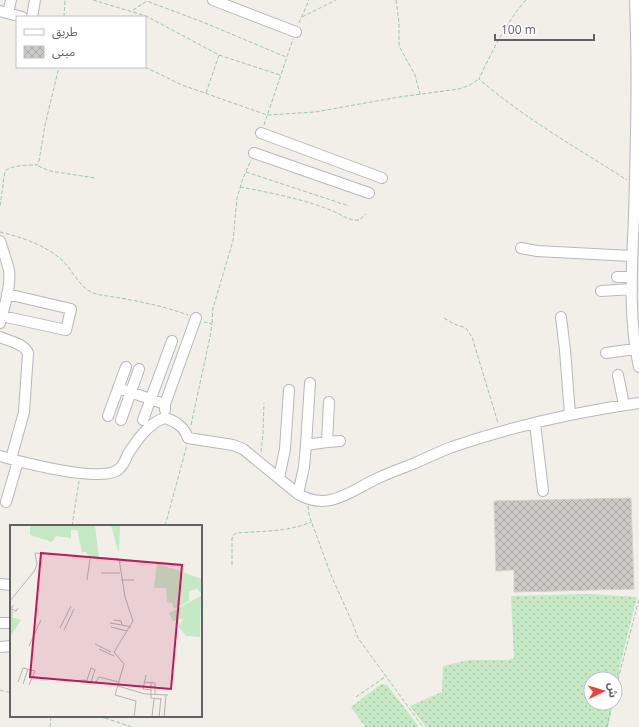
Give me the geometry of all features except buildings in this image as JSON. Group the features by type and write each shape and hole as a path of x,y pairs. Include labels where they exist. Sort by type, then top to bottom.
{"street":[{"path":"11,0 4,12 18,16"},
{"path":"32,16 35,0"},
{"path":"213,0 296,32"},
{"path":"635,0 636,56 631,256 635,349 639,367"},
{"path":"261,133 382,178"},
{"path":"254,152 369,193"},
{"path":"0,241 9,270 5,276 5,296 1,320 66,330 70,309 5,296"},
{"path":"521,248 537,251 631,256"},
{"path":"617,277 632,277"},
{"path":"601,291 632,289"},
{"path":"561,317 570,415"},
{"path":"164,418 165,404 196,318"},
{"path":"0,338 23,347 28,353 24,412 6,502"},
{"path":"143,420 172,341"},
{"path":"606,353 635,349"},
{"path":"108,416 126,366"},
{"path":"122,420 139,369"},
{"path":"618,375 624,405"},
{"path":"298,494 304,467 310,383"},
{"path":"118,388 165,404"},
{"path":"279,478 285,449 289,390"},
{"path":"327,442 329,402"},
{"path":"0,456 80,473 113,473 119,469 150,426 164,418 173,420 184,429 188,438 243,448 298,494 308,500 332,501 345,496 373,480 452,448 535,423 570,415 639,403"},
{"path":"535,423 543,491"},
{"path":"306,446 340,441"},
{"path":"0,584 10,585"},
{"path":"0,647 10,646"}],"path":[{"path":"64,16 65,0"},
{"path":"93,0 152,18 219,55 280,75"},
{"path":"261,133 280,75 309,0"},
{"path":"302,17 336,0"},
{"path":"396,0 399,23 399,46 415,75 420,95"},
{"path":"146,67 182,85 267,115 315,112 399,97 459,89 480,79 499,41 517,10 526,0"},
{"path":"133,11 145,2 151,2 287,58"},
{"path":"206,93 219,55"},
{"path":"37,166 40,158 45,124 59,68"},
{"path":"480,79 510,104 634,184"},
{"path":"165,525 188,438 208,347 213,308 233,241 237,198 254,152"},
{"path":"0,206 5,171 7,169 37,166 50,172 95,178"},
{"path":"246,172 349,206"},
{"path":"240,187 299,200 334,212 351,220 359,220 366,214"},
{"path":"0,232 51,251 65,262 85,288 93,293 174,310 212,324"},
{"path":"444,318 454,324 466,328 472,337 501,433"},
{"path":"259,461 264,433 264,403"},
{"path":"72,525 80,473"},
{"path":"308,500 311,522 331,575 358,638 423,727"},
{"path":"232,565 233,535 237,533 288,530 311,522"},
{"path":"620,671 639,599"},
{"path":"356,696 385,677"},
{"path":"0,690 10,693"},
{"path":"607,727 610,711"},
{"path":"50,727 51,717"},
{"path":"98,717 132,727"}],"green space":[{"path":"589,594 637,597 619,671 583,671 583,711 611,711 608,727 426,727 410,706 442,692 443,666 469,660 509,660 514,658 511,596"},
{"path":"381,684 387,685 419,727 365,727 351,707"}]}
